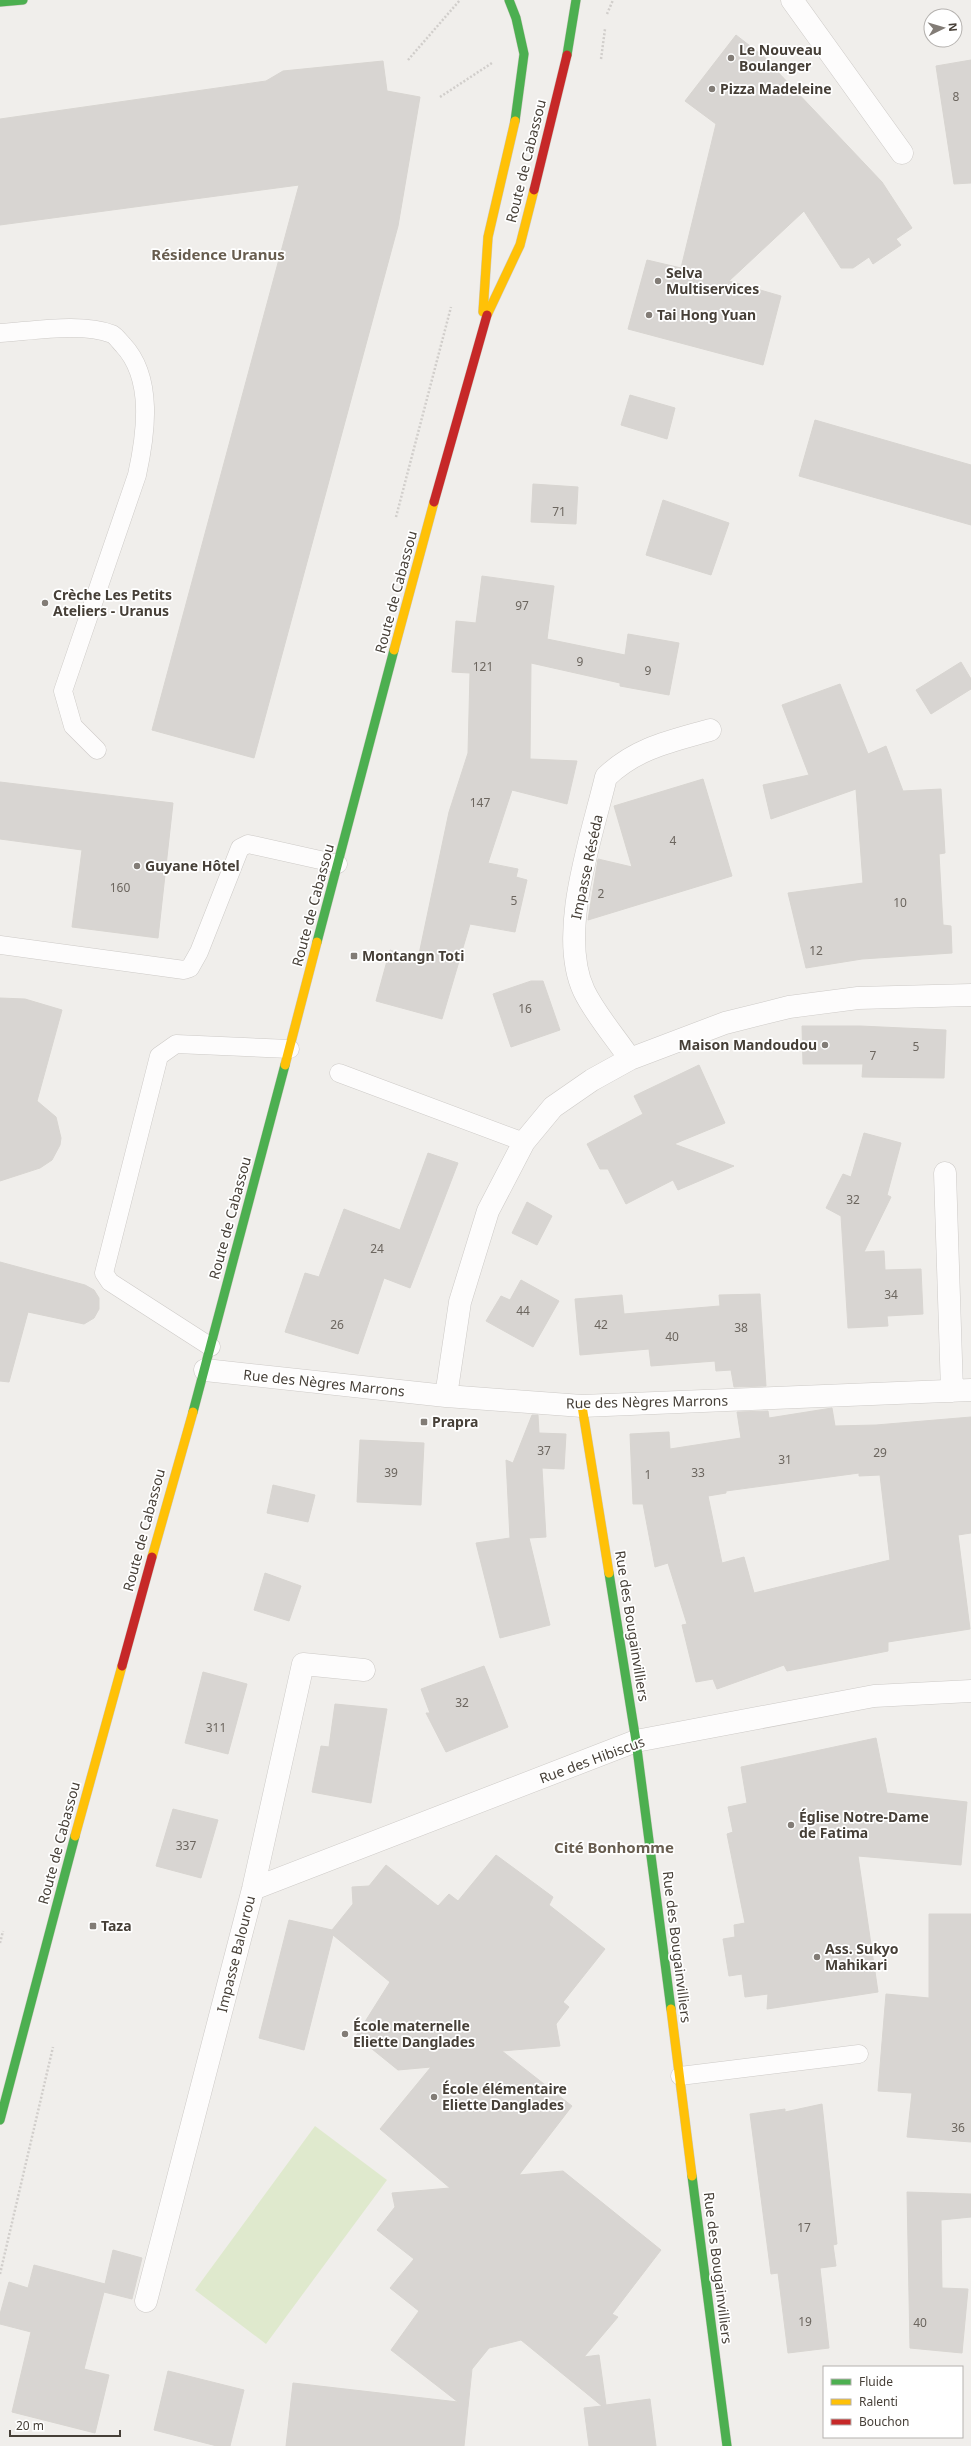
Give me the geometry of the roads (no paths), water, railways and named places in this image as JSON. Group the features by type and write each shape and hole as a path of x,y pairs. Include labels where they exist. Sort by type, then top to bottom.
{"main road":[{"path":"0,2 23,0"},
{"name":"Route de Cabassou","path":"483,322 488,237 518,108 524,54 516,18 509,0"},
{"name":"Route de Cabassou","path":"0,2120 87,1790 205,1370 483,322 520,245 567,56 576,0"},
{"name":"Rue des Bougainvilliers","path":"582,1406 636,1741 727,2446"}],"street":[{"path":"792,0 902,153"},
{"name":"Impasse Réséda","path":"630,1059 584,992 578,977 574,943 576,907 606,777 620,763 639,752 661,743 710,730"},
{"path":"446,1396 460,1302 472,1256 488,1212 524,1142 553,1107 592,1080 630,1059 725,1023 789,1007 858,998 971,995"},
{"path":"945,1173 961,1391"},
{"name":"Rue des Nègres Marrons","path":"205,1370 446,1396 582,1406 961,1391"},
{"name":"Impasse Balourou","path":"146,2301 252,1889 302,1664 364,1670"},
{"name":"Rue des Hibiscus","path":"252,1889 636,1741 874,1696 971,1691"}],"lane":[{"path":"0,333 83,329 113,334 132,355 142,378 144,403 142,450 137,475 63,691 73,726 97,750"},
{"path":"0,945 184,970 190,968 199,952 240,848 248,844 338,864"},
{"path":"211,1347 110,1282 104,1273 159,1056 176,1044 290,1049"},
{"path":"339,1073 524,1142"},
{"path":"680,2076 859,2054"}],"place":[{"name":"Le Nouveau Boulanger","path":"731,58"},
{"name":"Pizza Madeleine","path":"712,89"},
{"name":"Selva Multiservices","path":"658,281"},
{"name":"Tai Hong Yuan","path":"649,315"},
{"name":"Crèche Les Petits Ateliers - Uranus","path":"45,603"},
{"name":"Guyane Hôtel","path":"137,866"},
{"name":"Montangn Toti","path":"354,956"},
{"name":"Maison Mandoudou","path":"825,1045"},
{"name":"Prapra","path":"424,1422"},
{"name":"Église Notre-Dame de Fatima","path":"791,1825"},
{"name":"Taza","path":"93,1926"},
{"name":"Ass. Sukyo Mahikari","path":"817,1957"},
{"name":"École maternelle Eliette Danglades","path":"345,2034"},
{"name":"École élémentaire Eliette Danglades","path":"434,2097"}],"district":[{"name":"Résidence Uranus","path":"218,255"},
{"name":"Cité Bonhomme","path":"614,1848"}]}
